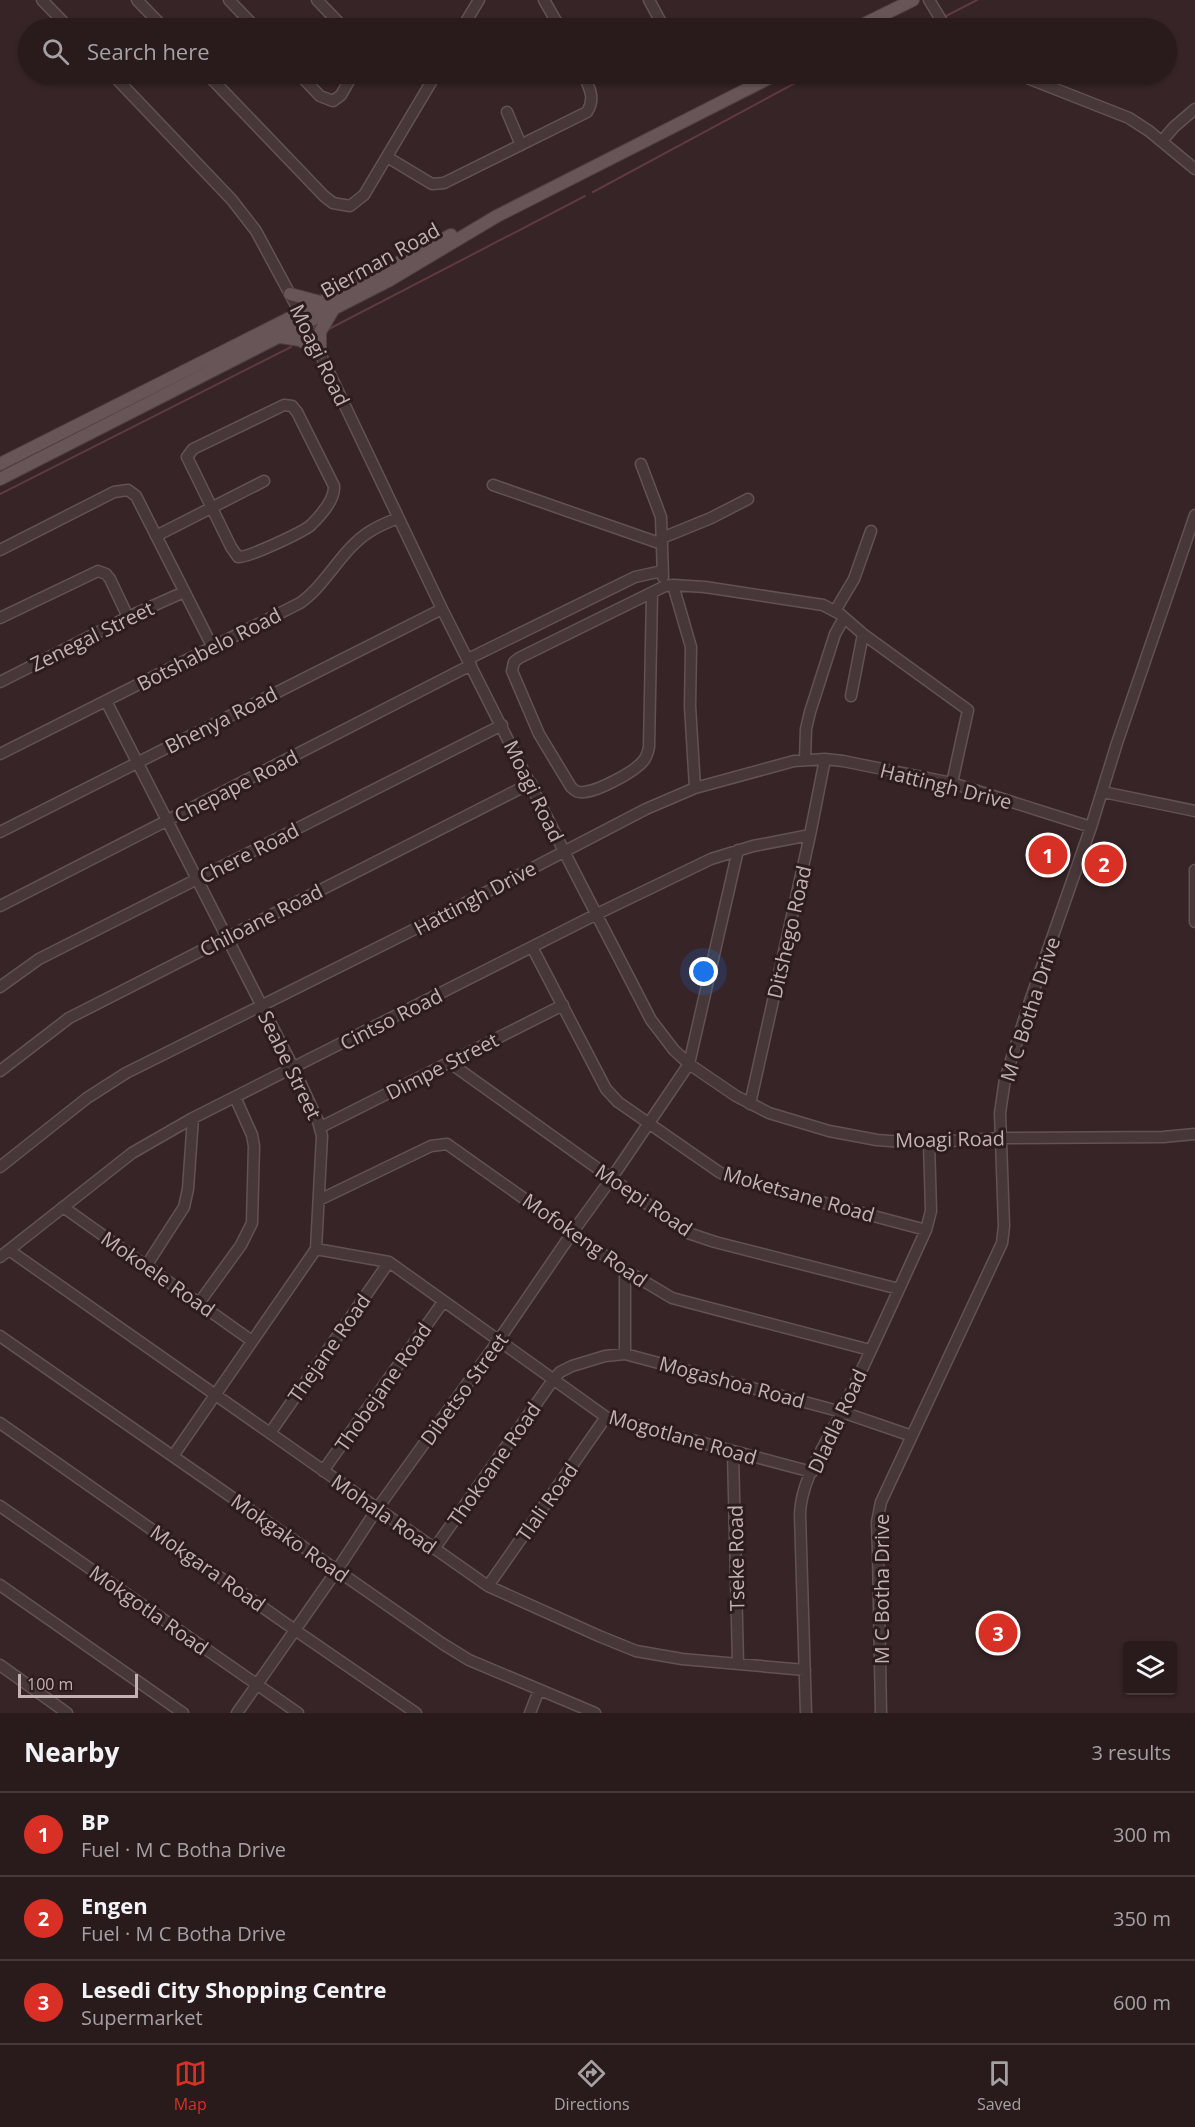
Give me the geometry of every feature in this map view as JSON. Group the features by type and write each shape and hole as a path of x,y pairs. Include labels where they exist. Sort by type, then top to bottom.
{"main road":[{"path":"876,18 913,0"},
{"path":"886,18 922,0"},
{"name":"Bierman Road","path":"0,479 281,337 321,302 747,84"},
{"name":"Bierman Road","path":"0,464 303,318 333,309 408,270 497,216 757,84"},
{"path":"290,294 321,302"},
{"path":"320,352 320,332 333,309"},
{"path":"281,337 300,340 320,352"}],"street":[{"path":"42,0 59,18"},
{"path":"137,0 154,18"},
{"path":"229,0 246,18"},
{"path":"317,0 334,18"},
{"path":"468,18 479,0"},
{"path":"544,0 554,18"},
{"path":"649,0 659,18"},
{"path":"929,0 940,18"},
{"name":"Moagi Road","path":"121,84 244,214 256,231 303,318 442,609 651,1020 689,1064 750,1104 777,1117 886,1141 1163,1137 1195,1134"},
{"path":"217,84 324,196 333,203 350,206 364,195 430,84"},
{"path":"309,84 320,96 333,101 341,95 347,84"},
{"path":"387,157 428,182 438,185 587,112 592,98 587,84"},
{"path":"1042,84 1129,118 1162,141 1195,169"},
{"path":"1162,141 1195,109"},
{"path":"507,112 521,145"},
{"path":"284,405 292,406 334,486 330,502 307,528 243,557 238,557 231,547 211,508 188,460 189,454 193,449 262,415 284,405"},
{"path":"642,464 661,517 662,570 691,647 690,706 695,788"},
{"path":"156,536 264,481"},
{"path":"493,485 662,541 748,499"},
{"path":"0,550 123,489 128,490 136,496 212,646"},
{"name":"M C Botha Drive","path":"881,1713 878,1516 884,1492 1002,1243 1004,1226 1002,1097 1014,1050 1092,827 1117,743 1195,515"},
{"name":"Botshabelo Road","path":"0,754 300,603 316,590 362,538 378,527 398,518"},
{"path":"805,760 806,729 810,712 840,615 871,531"},
{"name":"Chepape Road","path":"0,906 635,577 662,570"},
{"path":"0,618 98,571 106,574 110,579 128,617"},
{"path":"651,593 649,747 647,754 639,766 616,780 586,792 574,791 539,734 514,677 512,666 519,658 651,593 669,586 705,587 804,600 823,605 840,615 968,710 952,783"},
{"name":"Zenegal Street","path":"0,682 128,617 184,592"},
{"name":"Bhenya Road","path":"0,832 442,609"},
{"path":"851,696 863,634"},
{"name":"Seabe Street","path":"106,701 294,1068 321,1127 315,1249 173,1456"},
{"name":"Chere Road","path":"0,987 39,959 502,725"},
{"name":"Hattingh Drive","path":"0,1167 66,1114 108,1084 414,930 646,809 695,788 794,761 825,759 952,783 1092,827"},
{"name":"Ditshego Road","path":"750,1104 825,759"},
{"name":"Chiloane Road","path":"0,1071 69,1018 531,783"},
{"path":"1103,792 1195,811"},
{"name":"Cintso Road","path":"4,1253 132,1153 193,1118 705,862 738,850 810,835"},
{"name":"Dibetso Street","path":"237,1713 377,1509 650,1125 689,1064 738,850"},
{"path":"1195,870 1195,922"},
{"name":"Moketsane Road","path":"532,947 606,1089 618,1102 650,1125 730,1178 926,1230"},
{"name":"Dimpe Street","path":"321,1127 563,1005"},
{"name":"Moepi Road","path":"450,1063 688,1233 899,1289"},
{"path":"200,1303 241,1245 252,1223 254,1146 252,1135 235,1097"},
{"path":"146,1266 184,1207 188,1189 193,1118"},
{"name":"Dladla Road","path":"806,1713 800,1507 812,1472 926,1230 930,1211 928,1142"},
{"name":"Mofokeng Road","path":"319,1200 431,1146 443,1143 458,1151 625,1270 675,1300 870,1350"},
{"name":"Mokoele Road","path":"63,1207 252,1341"},
{"name":"Mogotlane Road","path":"315,1249 389,1262 606,1417 812,1472"},
{"name":"Mohala Road","path":"4,1253 270,1433 488,1586 636,1651 682,1659 805,1670"},
{"name":"Thejane Road","path":"270,1433 389,1262"},
{"path":"625,1270 625,1354"},
{"name":"Thobejane Road","path":"323,1472 443,1302"},
{"name":"Mokgako Road","path":"0,1336 458,1654 595,1713"},
{"name":"Mogashoa Road","path":"553,1380 560,1372 572,1366 605,1356 625,1354 842,1412 912,1436"},
{"name":"Thokoane Road","path":"434,1549 553,1380"},
{"name":"Tlali Road","path":"488,1586 606,1417"},
{"name":"Mokgara Road","path":"0,1423 416,1713"},
{"name":"Tseke Road","path":"734,1452 738,1664"},
{"name":"Mokgotla Road","path":"0,1506 298,1713"},
{"path":"0,1585 183,1713"},
{"path":"0,1665 68,1713"},
{"path":"530,1713 540,1690"}],"waterway":[{"path":"946,16 977,0"},
{"path":"593,192 793,84"},
{"path":"329,329 585,196"},
{"path":"0,494 291,347"}],"place":[{"name":"BP","path":"1048,855"},
{"name":"Engen","path":"1104,864"},
{"name":"Lesedi City Shopping Centre","path":"998,1633"}]}
